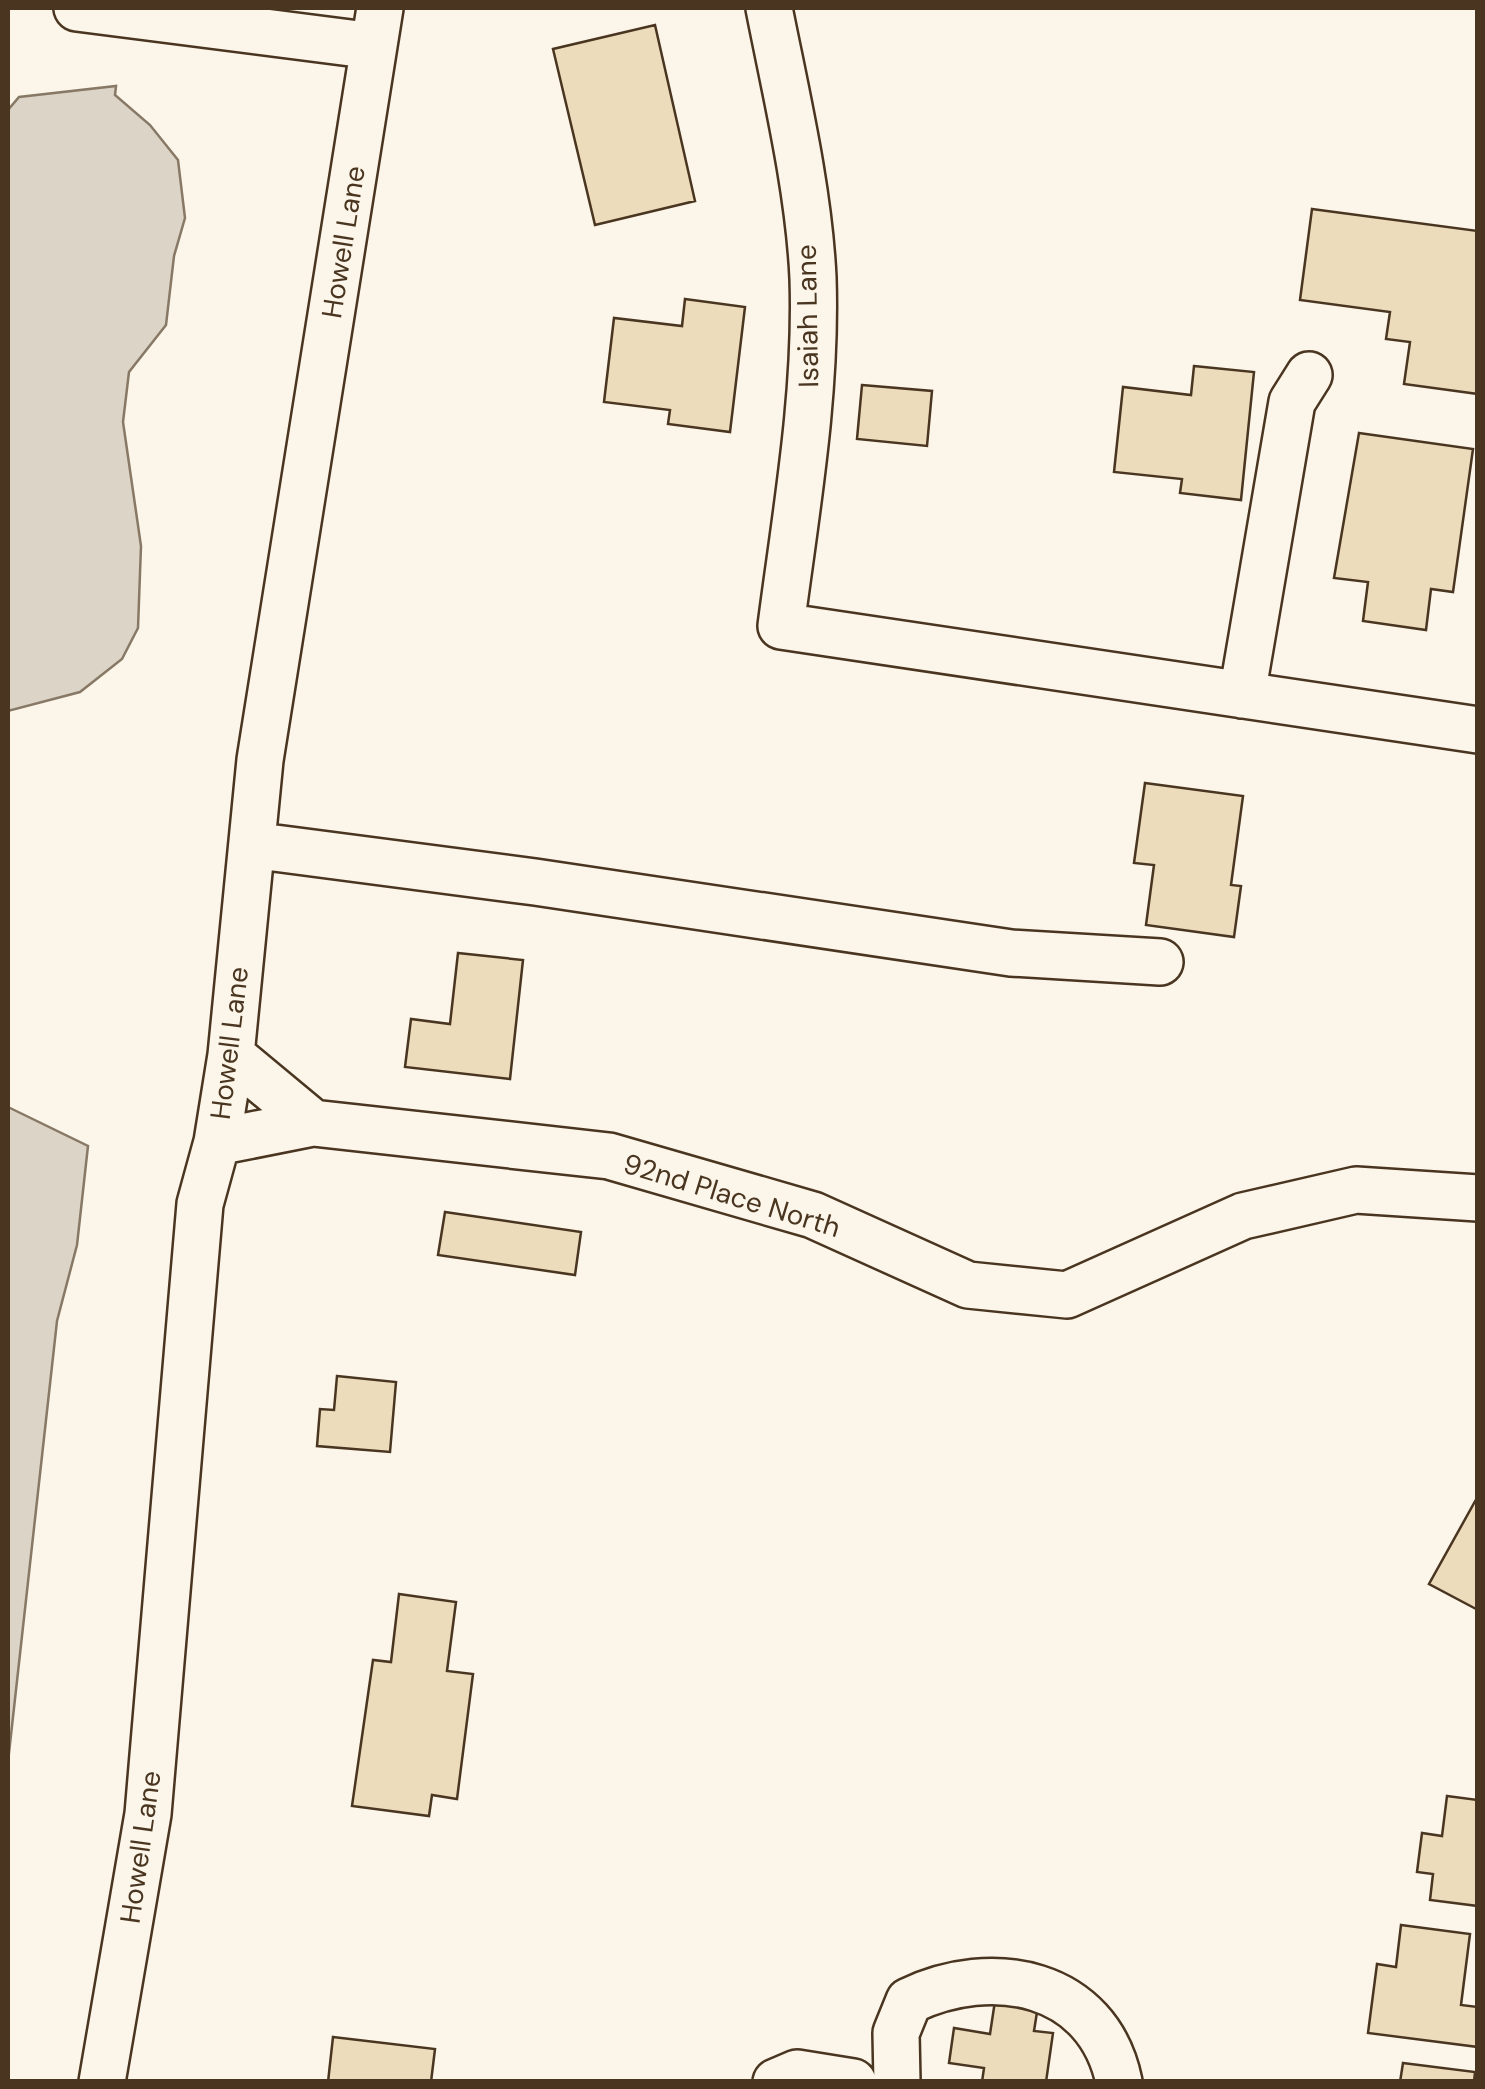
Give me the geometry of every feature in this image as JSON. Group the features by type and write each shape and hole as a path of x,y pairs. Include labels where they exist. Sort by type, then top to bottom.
{"street":[{"path":"77,8 377,26"},
{"name":"Isaiah Lane","path":"769,8 788,102 813,276 807,430 781,626 1242,695"},
{"name":"Howell Lane","path":"102,2082 148,1814 200,1204 217,1142 231,1054 260,760 377,26"},
{"path":"1309,375 1292,402 1242,695 1478,730"},
{"path":"252,845 535,882 1011,953 1160,962"},
{"path":"231,1054 314,1123"},
{"name":"92nd Place North","path":"217,1142 314,1123 609,1156 813,1214 968,1285 1067,1295 1243,1216 1356,1190 1478,1198"},
{"path":"897,2082 896,2033 909,2001 942,1986 998,1980 1040,1988 1076,2005 1104,2034 1119,2082"},
{"path":"776,2082 797,2072 853,2082"}],"shaded area":[{"path":"116,86 115,95 150,125 178,160 185,218 174,256 166,325 129,372 123,422 141,546 138,628 122,659 80,692 8,711 8,110 19,97"},
{"path":"8,1107 88,1146 77,1245 57,1321 8,1762"}],"building":[{"path":"655,25 695,201 595,225 553,49"},
{"path":"1312,209 1478,231 1478,394 1404,384 1410,342 1386,339 1390,312 1300,300"},
{"path":"685,299 745,307 730,432 668,424 670,410 604,402 614,318 682,326"},
{"path":"1194,366 1254,372 1241,500 1180,493 1182,479 1114,472 1123,387 1191,395"},
{"path":"862,385 932,391 927,446 857,439"},
{"path":"1359,433 1473,449 1453,592 1431,589 1426,630 1363,621 1368,582 1334,578"},
{"path":"1145,783 1243,796 1231,885 1241,886 1234,937 1146,925 1154,865 1134,863"},
{"path":"458,953 523,960 510,1079 405,1067 411,1019 450,1024"},
{"path":"445,1212 581,1232 575,1275 438,1255"},
{"path":"337,1376 396,1382 390,1452 317,1446 320,1409 334,1410"},
{"path":"1478,1496 1478,1610 1429,1584"},
{"path":"399,1594 456,1602 447,1671 473,1674 457,1799 432,1795 429,1816 352,1806 373,1660 391,1662"},
{"path":"1447,1796 1478,1800 1478,1906 1430,1900 1433,1874 1417,1872 1422,1833 1442,1836"},
{"path":"1401,1925 1470,1934 1461,2005 1478,2007 1478,2047 1368,2033 1377,1964 1396,1967"},
{"path":"995,2001 1038,2006 1034,2031 1053,2033 1046,2082 982,2082 984,2068 949,2063 954,2028 990,2034"},
{"path":"333,2037 435,2049 431,2082 328,2082"},
{"path":"1403,2063 1475,2072 1474,2082 1400,2082"}]}
